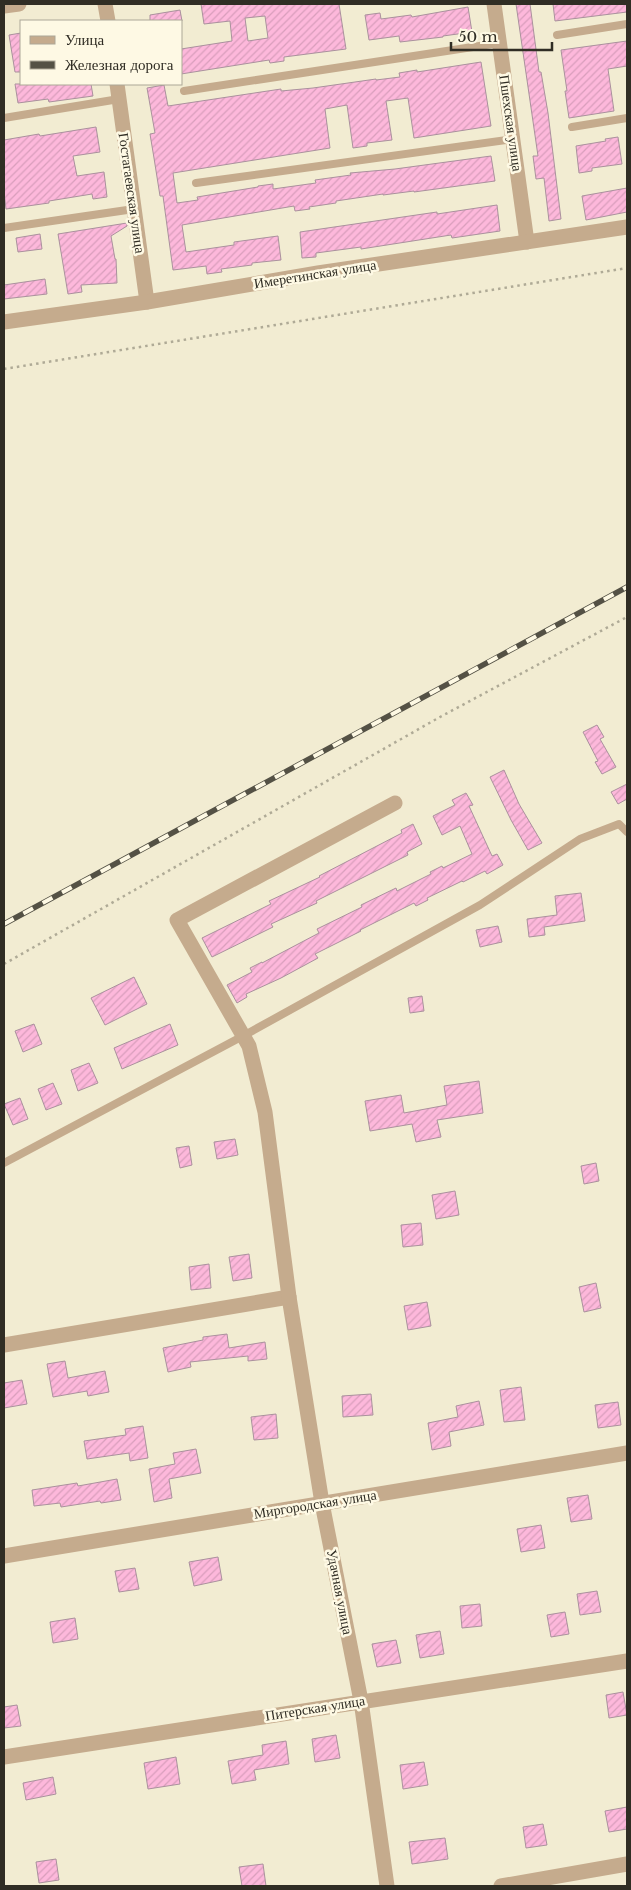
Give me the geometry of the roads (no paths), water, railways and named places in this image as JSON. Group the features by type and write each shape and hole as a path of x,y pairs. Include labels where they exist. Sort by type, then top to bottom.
{"street":[{"path":"4,6 19,4"},
{"path":"105,4 108,20"},
{"name":"Пшехская улица","path":"494,4 527,242"},
{"name":"Гостагаевская улица","path":"118,91 147,302"},
{"name":"Имеретинская улица","path":"4,322 147,302 318,273 627,227"},
{"name":"Удачная улица","path":"387,1886 361,1701 322,1503 289,1297 265,1112 249,1046 178,920 395,803"},
{"path":"4,1345 289,1297"},
{"name":"Миргородская улица","path":"4,1556 627,1453"},
{"name":"Питерская улица","path":"4,1757 627,1661"},
{"path":"502,1886 627,1864"}],"lane":[{"path":"557,35 627,24"},
{"path":"184,90 499,43"},
{"path":"4,118 118,91"},
{"path":"572,127 627,118"},
{"path":"196,182 513,139"},
{"path":"4,228 134,208"},
{"path":"4,1163 243,1036 480,905 580,839 619,824 627,832"}],"railway":[{"path":"4,924 627,587"}]}
